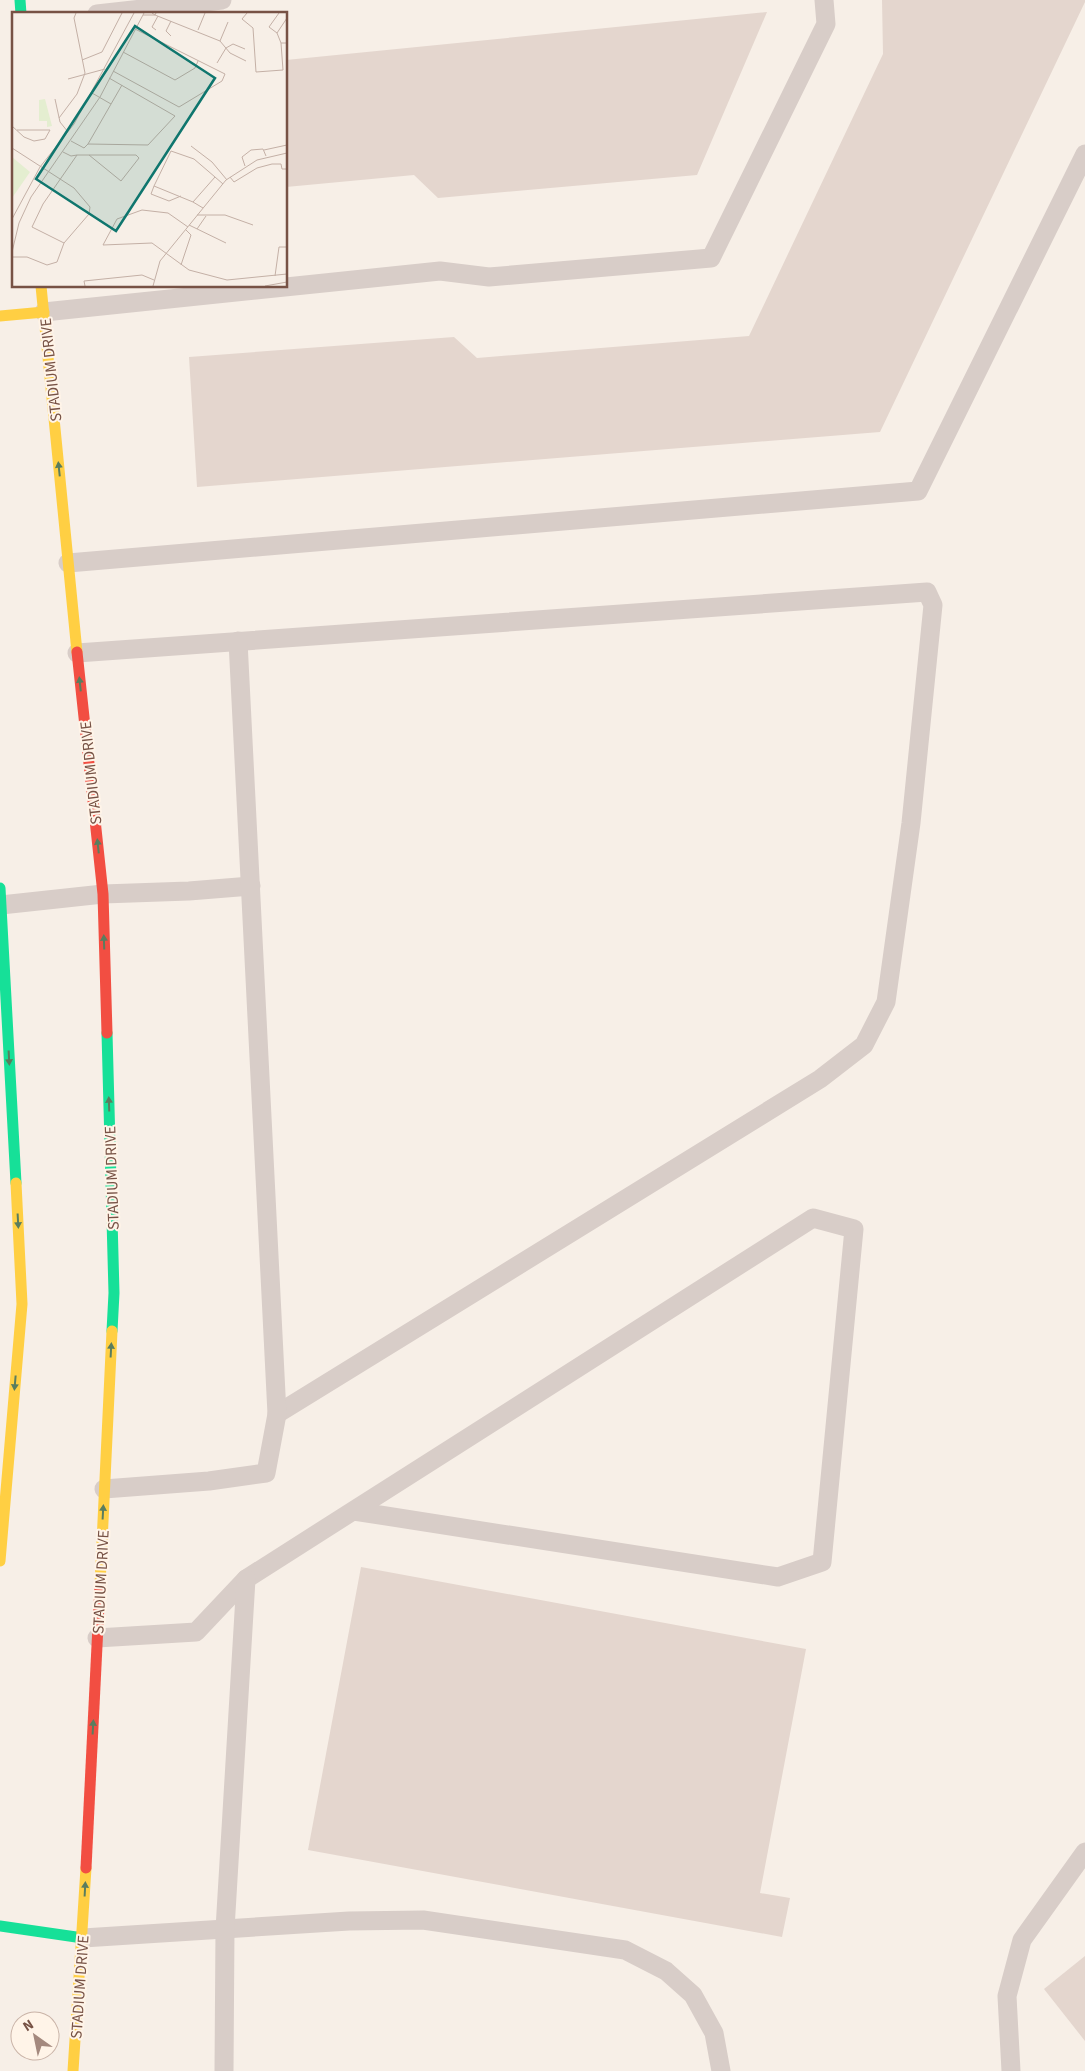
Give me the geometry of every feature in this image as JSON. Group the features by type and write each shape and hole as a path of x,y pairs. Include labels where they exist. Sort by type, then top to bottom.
{"main road":[{"name":"STADIUM DRIVE","path":"41,288 103,894 114,1293 83,1938 73,2071"},
{"path":"0,316 44,312"},
{"path":"0,1561 6,1417 22,1304 1,896"},
{"path":"0,1926 83,1938"}],"lane":[{"path":"115,12 222,0"},
{"path":"288,287 440,271 489,277 711,258 826,24 824,0"},
{"path":"68,563 918,491 1085,154"},
{"path":"44,312 276,288"},
{"path":"77,653 928,592 933,605 911,823 886,1002 864,1046 820,1079 277,1414"},
{"path":"104,1489 210,1481 266,1473 277,1414 238,640"},
{"path":"1,896 189,891 251,886"},
{"path":"97,1638 196,1632 246,1579 813,1218 854,1229 822,1562 778,1577 354,1511"},
{"path":"224,2071 225,1929 246,1579"},
{"path":"1012,2071 1007,1996 1022,1940 1085,1852"},
{"path":"83,1938 349,1921 423,1920 625,1950 666,1971 692,1995 714,2033 721,2071"}],"building":[{"path":"882,0 1085,0 1085,2 880,432 197,487 189,357 454,337 477,358 749,336 883,54"},
{"path":"767,12 697,175 438,198 414,175 288,187 288,60"},
{"path":"361,1567 806,1649 760,1893 790,1898 782,1937 308,1850"},
{"path":"1085,1956 1085,2041 1044,1989"}],"traffic: fast":[{"path":"20,0 21,12"},
{"path":"0,888 16,1183"},
{"path":"107,1033 114,1293 112,1331"},
{"path":"0,1926 83,1938"}],"traffic: slow":[{"path":"41,288 77,652"},
{"path":"0,316 44,312"},
{"path":"0,1561 22,1304 16,1183"},
{"path":"100,1585 112,1331"},
{"path":"73,2071 86,1868"}],"traffic: jam":[{"path":"77,652 103,894 107,1033"},
{"path":"86,1868 100,1585"}]}
